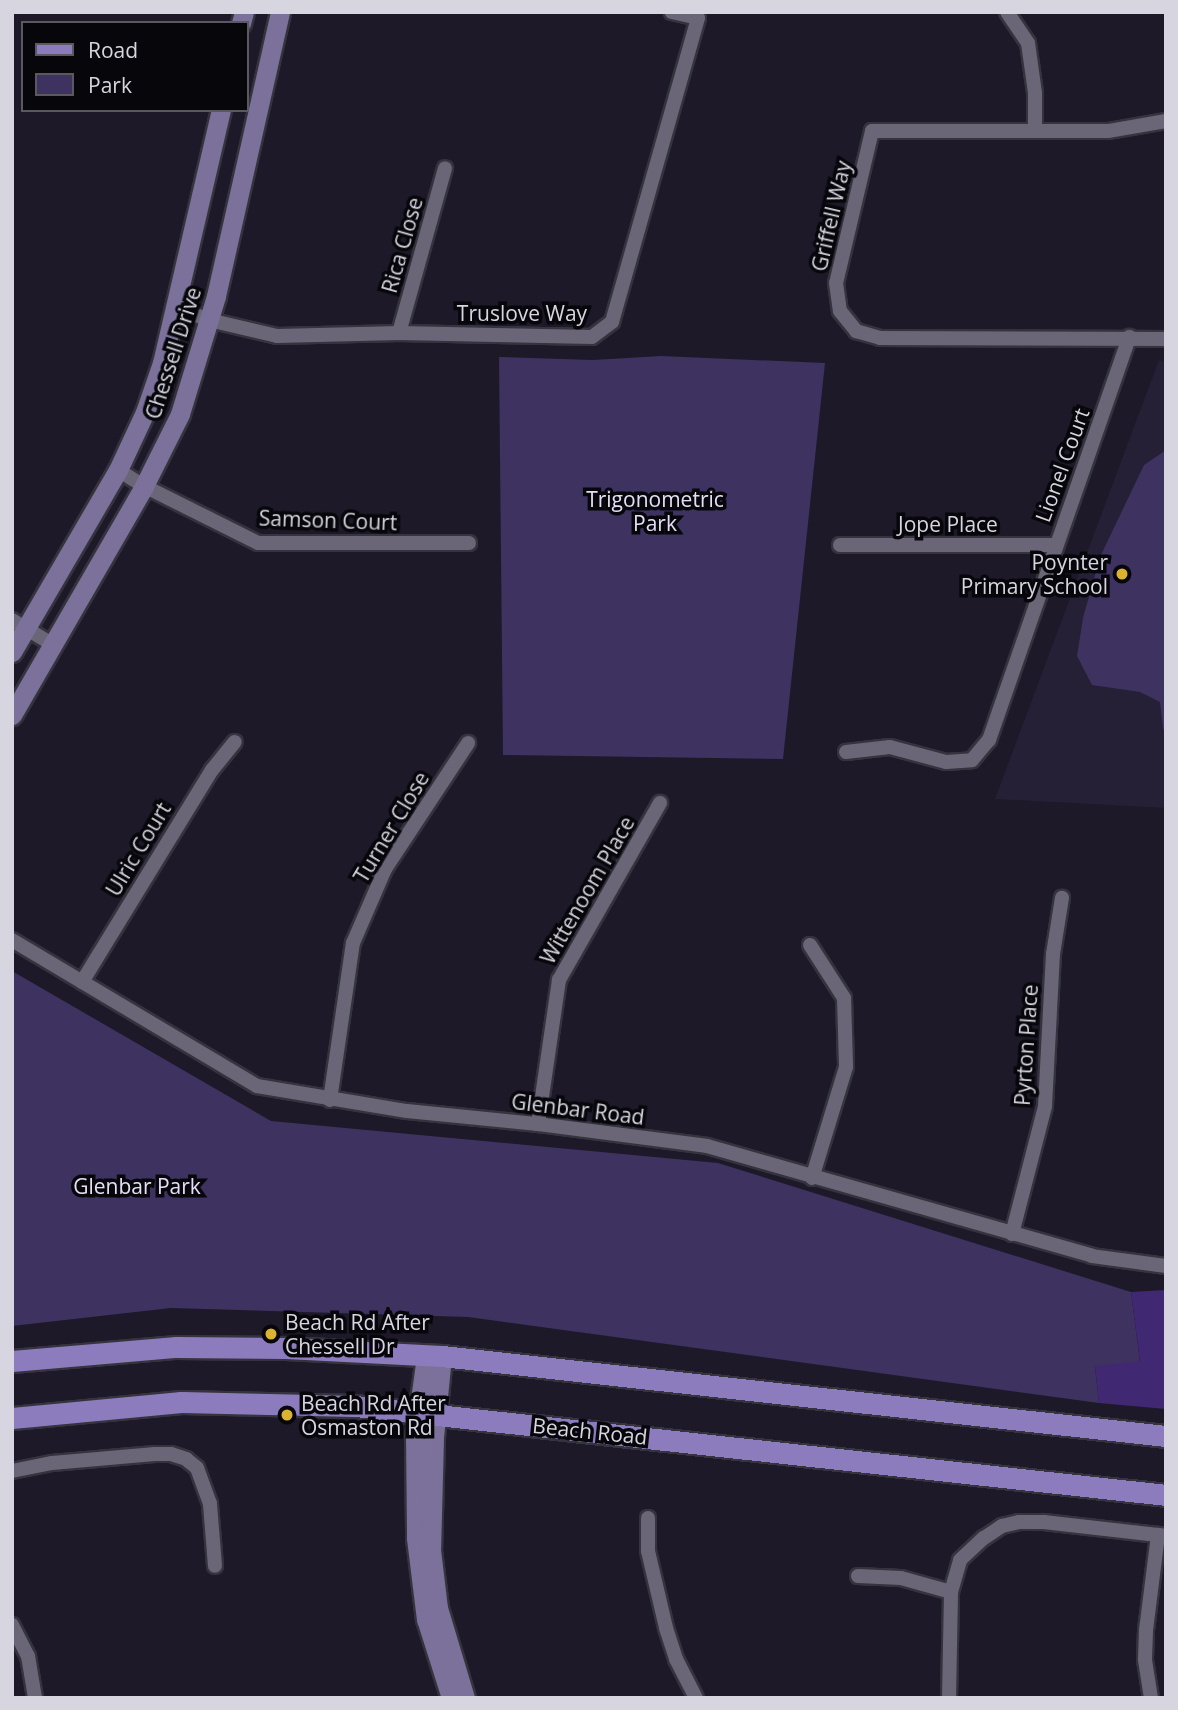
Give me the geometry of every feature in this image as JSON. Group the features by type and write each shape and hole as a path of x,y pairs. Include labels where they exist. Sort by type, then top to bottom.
{"main road":[{"path":"12,1361 176,1347 286,1348 434,1356 1166,1436"},
{"name":"Beach Road","path":"12,1418 181,1402 355,1406 1166,1495"}],"street":[{"name":"Chessell Drive","path":"12,715 144,486 180,414 209,320 280,12"},
{"name":"Truslove Way","path":"175,307 209,320 277,336 399,333 592,337 612,322 698,18 672,12"},
{"path":"1007,12 1027,43 1035,93 1035,131"},
{"name":"Chessell Drive","path":"12,652 20,624 118,470 145,412 162,363 221,112"},
{"name":"Griffell Way","path":"1166,121 1108,131 872,131 835,283 840,311 856,331 880,338 1166,339"},
{"name":"Rica Close","path":"399,333 445,169"},
{"name":"Lionel Court","path":"846,752 890,747 946,762 972,760 989,740 1129,337"},
{"name":"Samson Court","path":"118,470 144,486 258,543 469,543"},
{"name":"Jope Place","path":"839,545 1056,545"},
{"path":"20,624 52,644"},
{"name":"Ulric Court","path":"82,982 212,770 235,742"},
{"name":"Turner Close","path":"330,1100 352,943 386,869 468,743"},
{"name":"Wittenoom Place","path":"538,1124 559,980 660,803"},
{"name":"Pyrton Place","path":"1012,1234 1045,1106 1053,954 1062,898"},
{"name":"Glenbar Road","path":"12,940 257,1086 330,1100 707,1146 1093,1256 1166,1266"},
{"path":"810,945 844,998 846,1067 812,1178"},
{"path":"434,1356 414,1495 420,1582 426,1619 451,1698"},
{"path":"427,1413 433,1579 446,1641 465,1698"},
{"path":"12,1471 52,1463 155,1454 171,1454 186,1459 197,1468 211,1504 215,1566"},
{"path":"648,1518 648,1551 666,1628 676,1659 696,1698"},
{"path":"949,1698 951,1592 960,1560 984,1538 1002,1527 1018,1522 1044,1522 1162,1535 1146,1630 1145,1659 1152,1698"},
{"path":"858,1576 901,1578 951,1592"},
{"path":"12,1625 28,1656 34,1698"},
{"path":"12,1647 34,1698"}],"shaded area":[{"name":"Poynter Primary School","path":"1159,360 1166,362 1166,808 995,799"},
{"path":"1166,1290 1166,1409 1099,1403 1095,1366 1140,1361 1131,1292"}],"green space":[{"name":"Trigonometric Park","path":"661,356 825,363 783,759 503,755 499,357 593,360"},
{"path":"1166,450 1166,731 1163,729 1160,702 1140,692 1092,685 1077,656 1083,618 1100,557 1144,465"},
{"name":"Glenbar Park","path":"12,971 271,1121 718,1163 1131,1292 1140,1362 1095,1367 1099,1403 468,1317 171,1308 12,1326"}],"place":[{"name":"Poynter Primary School","path":"1122,574"},
{"name":"Beach Rd After Chessell Dr","path":"271,1334"},
{"name":"Beach Rd After Osmaston Rd","path":"287,1415"}]}
